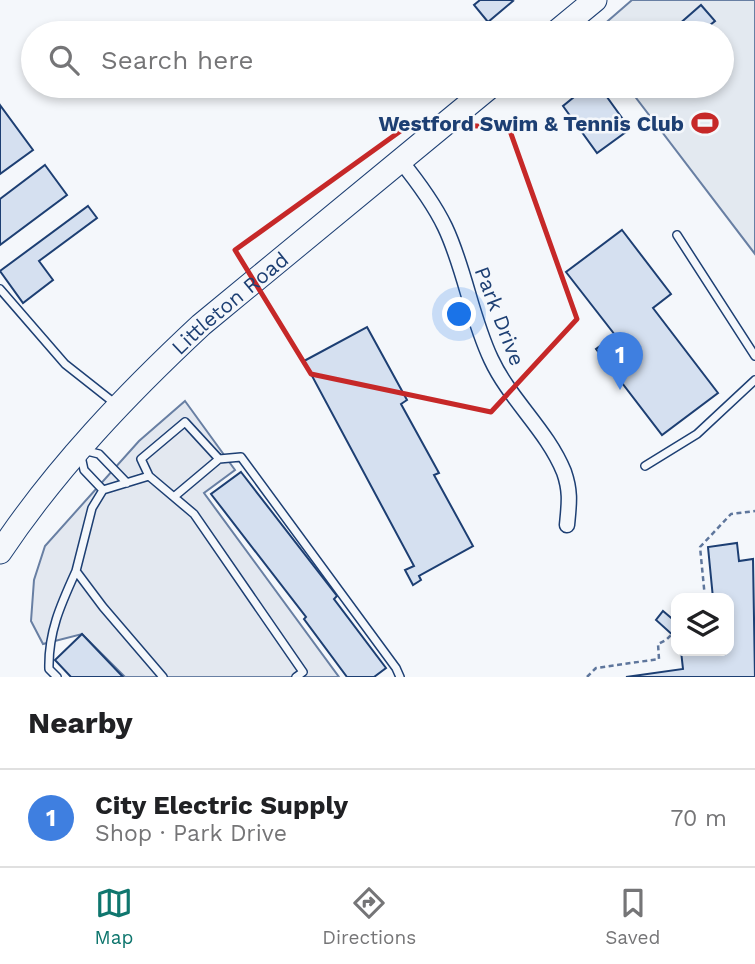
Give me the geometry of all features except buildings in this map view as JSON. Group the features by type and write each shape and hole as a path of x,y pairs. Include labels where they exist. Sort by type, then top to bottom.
{"main road":[{"path":"570,21 595,0"},
{"name":"Littleton Road","path":"1,549 37,498 117,406 201,324 476,98"}],"street":[{"name":"Park Drive","path":"400,160 428,196 445,228 490,357 502,380 545,438 563,470 570,493 567,525"}],"lane":[{"path":"677,235 755,356"},
{"path":"0,289 65,364 117,406"},
{"path":"645,466 697,435 755,380"},
{"path":"219,459 185,422 141,459 149,476 194,514 303,672 296,677"},
{"path":"103,490 84,470 79,449 99,454 127,483"},
{"path":"175,496 219,459 241,457 400,677"},
{"path":"57,677 49,669 48,648 54,620 76,571 92,508 103,490 149,476"},
{"path":"76,571 163,677"}],"path":[{"path":"705,593 700,547 731,514 755,511"},
{"path":"587,677 596,668 659,659 658,644 671,635"}],"highlighted area":[{"path":"413,122 509,128 577,319 491,412 311,374 235,250"}],"shaded area":[{"name":"Westford Swim & Tennis Club","path":"632,0 755,0 755,254 636,98 734,98 734,21 608,21"},
{"path":"185,401 235,470 204,493 339,677 125,677 82,634 43,644 31,621 34,580 45,546 139,441"}],"place":[{"name":"Westford Swim & Tennis Club","path":"705,123"},
{"name":"City Electric Supply","path":"620,390"}]}
